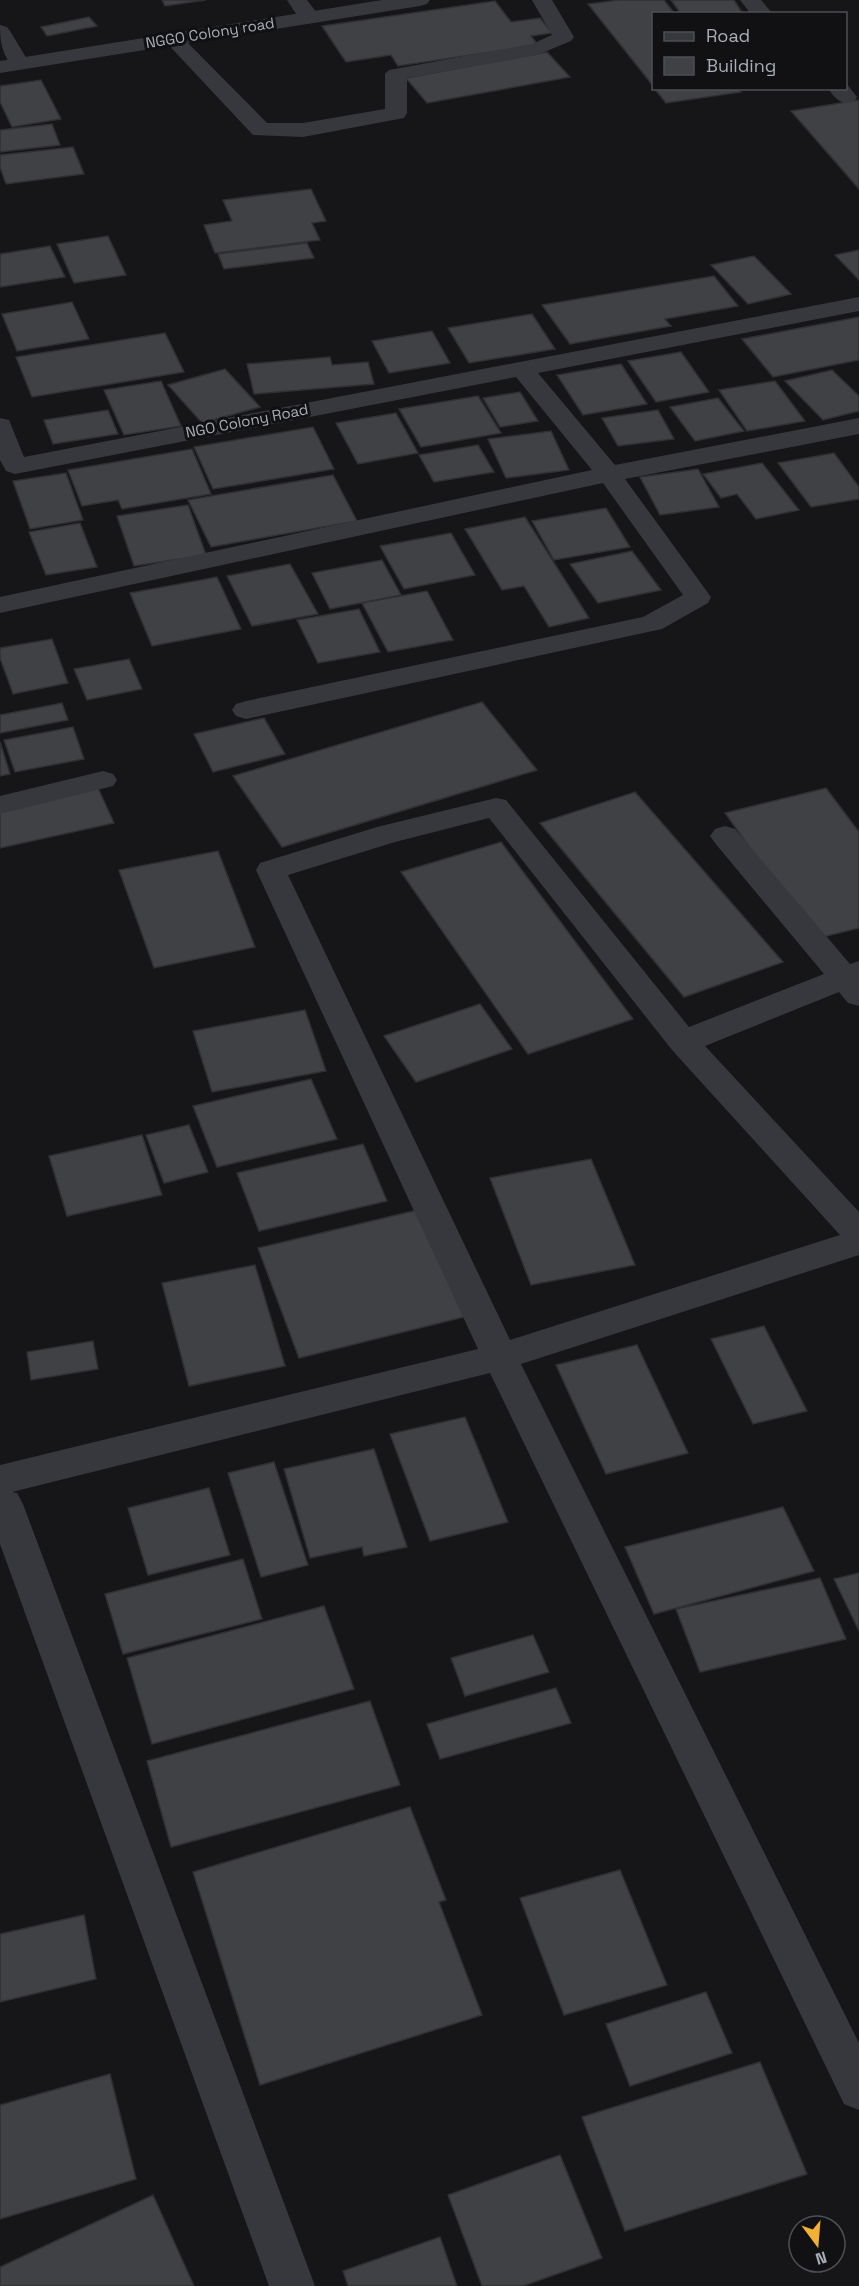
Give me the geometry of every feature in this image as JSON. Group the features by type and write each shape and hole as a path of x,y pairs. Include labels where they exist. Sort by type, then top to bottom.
{"street":[{"path":"297,0 310,17"},
{"name":"NGGO Colony road","path":"10,65 420,0"},
{"path":"173,39 261,130 303,130 396,113 396,74 537,49 564,37 542,0"},
{"path":"750,0 761,12"},
{"path":"0,31 10,65"},
{"path":"246,710 652,623 698,597 609,474 521,368 859,304"},
{"name":"NGO Colony Road","path":"0,425 15,466 521,368"},
{"path":"0,605 609,474 859,426"},
{"path":"0,804 103,780"},
{"path":"859,1234 682,1042 496,807 387,834 271,870 501,1357 859,2089"},
{"path":"682,1042 854,981 725,836"},
{"path":"292,2286 1,1492 501,1357 859,1242"}],"building":[{"path":"162,0 206,0 165,6"},
{"path":"619,0 664,0 673,12 652,12 652,84 588,4"},
{"path":"671,0 734,0 742,12 680,12"},
{"path":"495,1 511,22 540,18 552,33 531,36 538,45 398,66 391,55 346,62 322,26"},
{"path":"89,17 97,26 47,36 41,27"},
{"path":"547,52 570,77 427,103 406,78"},
{"path":"41,80 61,119 12,127 0,102 0,86"},
{"path":"656,90 740,90 741,92 666,103"},
{"path":"859,100 859,189 791,111"},
{"path":"52,124 60,145 0,152 0,130"},
{"path":"73,147 84,174 6,184 0,167 0,155"},
{"path":"311,189 326,221 312,223 320,240 215,253 204,225 232,221 223,200"},
{"path":"108,236 126,275 74,283 57,244"},
{"path":"307,243 314,258 224,269 218,254"},
{"path":"50,246 65,277 0,287 0,254"},
{"path":"859,250 859,280 835,255"},
{"path":"754,256 791,294 748,304 711,265"},
{"path":"714,276 738,306 665,319 671,326 570,344 542,305"},
{"path":"72,302 89,339 17,351 2,314"},
{"path":"532,314 555,349 469,363 448,328"},
{"path":"859,317 859,360 773,377 742,339"},
{"path":"432,331 450,363 389,373 372,341"},
{"path":"165,333 184,372 32,397 16,357"},
{"path":"681,352 709,392 656,402 628,361"},
{"path":"330,357 332,365 368,362 374,384 254,394 247,364"},
{"path":"621,364 647,404 583,415 557,375"},
{"path":"225,369 260,407 202,423 168,385"},
{"path":"832,370 859,396 859,411 823,420 785,381"},
{"path":"161,381 181,426 124,435 104,390"},
{"path":"775,381 805,421 747,431 719,390"},
{"path":"520,392 538,421 500,427 483,398"},
{"path":"478,396 501,433 421,447 399,409"},
{"path":"718,398 744,431 695,441 670,407"},
{"path":"108,410 118,434 53,444 44,420"},
{"path":"658,410 674,439 618,446 602,418"},
{"path":"396,413 418,453 358,464 336,423"},
{"path":"313,427 334,469 213,489 194,447"},
{"path":"551,431 569,470 506,478 488,439"},
{"path":"478,445 494,472 434,482 419,455"},
{"path":"192,449 211,494 122,509 118,500 82,506 68,470"},
{"path":"834,453 859,487 859,499 811,507 778,463"},
{"path":"762,463 799,510 756,519 737,494 721,498 703,474"},
{"path":"698,469 719,507 660,515 640,477"},
{"path":"66,473 83,520 30,529 13,481"},
{"path":"333,475 357,521 211,547 188,500"},
{"path":"188,505 206,555 134,566 117,516"},
{"path":"606,508 630,547 554,560 532,521"},
{"path":"525,517 589,618 549,627 524,586 502,590 465,529"},
{"path":"80,523 97,567 46,575 29,532"},
{"path":"451,533 475,575 404,589 380,546"},
{"path":"632,551 661,590 598,603 570,564"},
{"path":"382,560 401,595 330,609 312,573"},
{"path":"290,564 318,614 252,626 227,576"},
{"path":"217,577 241,629 152,646 130,593"},
{"path":"427,591 453,640 388,652 362,603"},
{"path":"359,609 380,652 318,663 297,620"},
{"path":"52,639 68,683 13,694 0,658 0,648"},
{"path":"129,659 142,689 87,700 74,669"},
{"path":"482,702 537,770 282,847 233,776"},
{"path":"62,703 68,720 0,733 0,715"},
{"path":"264,718 285,754 213,772 194,734"},
{"path":"73,727 84,759 15,772 4,740"},
{"path":"0,742 10,774 0,776"},
{"path":"98,788 114,823 0,848 0,809"},
{"path":"826,788 859,832 859,928 815,939 725,813"},
{"path":"635,792 783,962 684,997 540,823"},
{"path":"501,842 633,1019 528,1054 401,872"},
{"path":"218,851 255,947 154,968 119,870"},
{"path":"480,1004 512,1049 416,1082 384,1036"},
{"path":"305,1010 326,1071 212,1092 193,1031"},
{"path":"311,1079 337,1139 217,1167 193,1106"},
{"path":"189,1125 208,1172 164,1183 146,1135"},
{"path":"142,1135 162,1195 67,1216 49,1156"},
{"path":"363,1144 387,1201 259,1231 237,1173"},
{"path":"591,1159 635,1265 531,1285 490,1178"},
{"path":"418,1210 464,1317 299,1358 258,1248"},
{"path":"255,1265 285,1366 189,1386 162,1283"},
{"path":"764,1326 807,1411 753,1424 711,1339"},
{"path":"93,1341 98,1369 31,1380 27,1352"},
{"path":"637,1345 688,1453 606,1474 556,1365"},
{"path":"465,1417 508,1522 430,1541 390,1434"},
{"path":"374,1449 407,1547 364,1556 362,1547 310,1558 284,1469"},
{"path":"274,1462 308,1565 261,1577 228,1473"},
{"path":"209,1488 230,1555 148,1575 128,1508"},
{"path":"783,1507 814,1571 654,1614 625,1547"},
{"path":"243,1559 262,1619 123,1654 105,1594"},
{"path":"859,1573 859,1631 834,1579"},
{"path":"820,1578 846,1639 700,1672 676,1609"},
{"path":"324,1606 354,1689 152,1744 127,1658"},
{"path":"533,1635 549,1672 465,1696 451,1658"},
{"path":"556,1688 571,1723 440,1759 427,1724"},
{"path":"370,1701 400,1785 171,1847 147,1761"},
{"path":"410,1807 446,1900 439,1902 482,2015 260,2085 193,1872"},
{"path":"620,1870 667,1985 564,2015 520,1898"},
{"path":"84,1915 96,1979 0,2002 0,1934"},
{"path":"706,1992 732,2053 630,2086 606,2024"},
{"path":"760,2062 807,2174 625,2231 582,2117"},
{"path":"110,2074 136,2179 0,2219 0,2105"},
{"path":"560,2155 602,2258 523,2286 482,2286 448,2195"},
{"path":"153,2195 194,2286 0,2286 0,2267"},
{"path":"440,2237 457,2286 348,2286 343,2271"}]}
